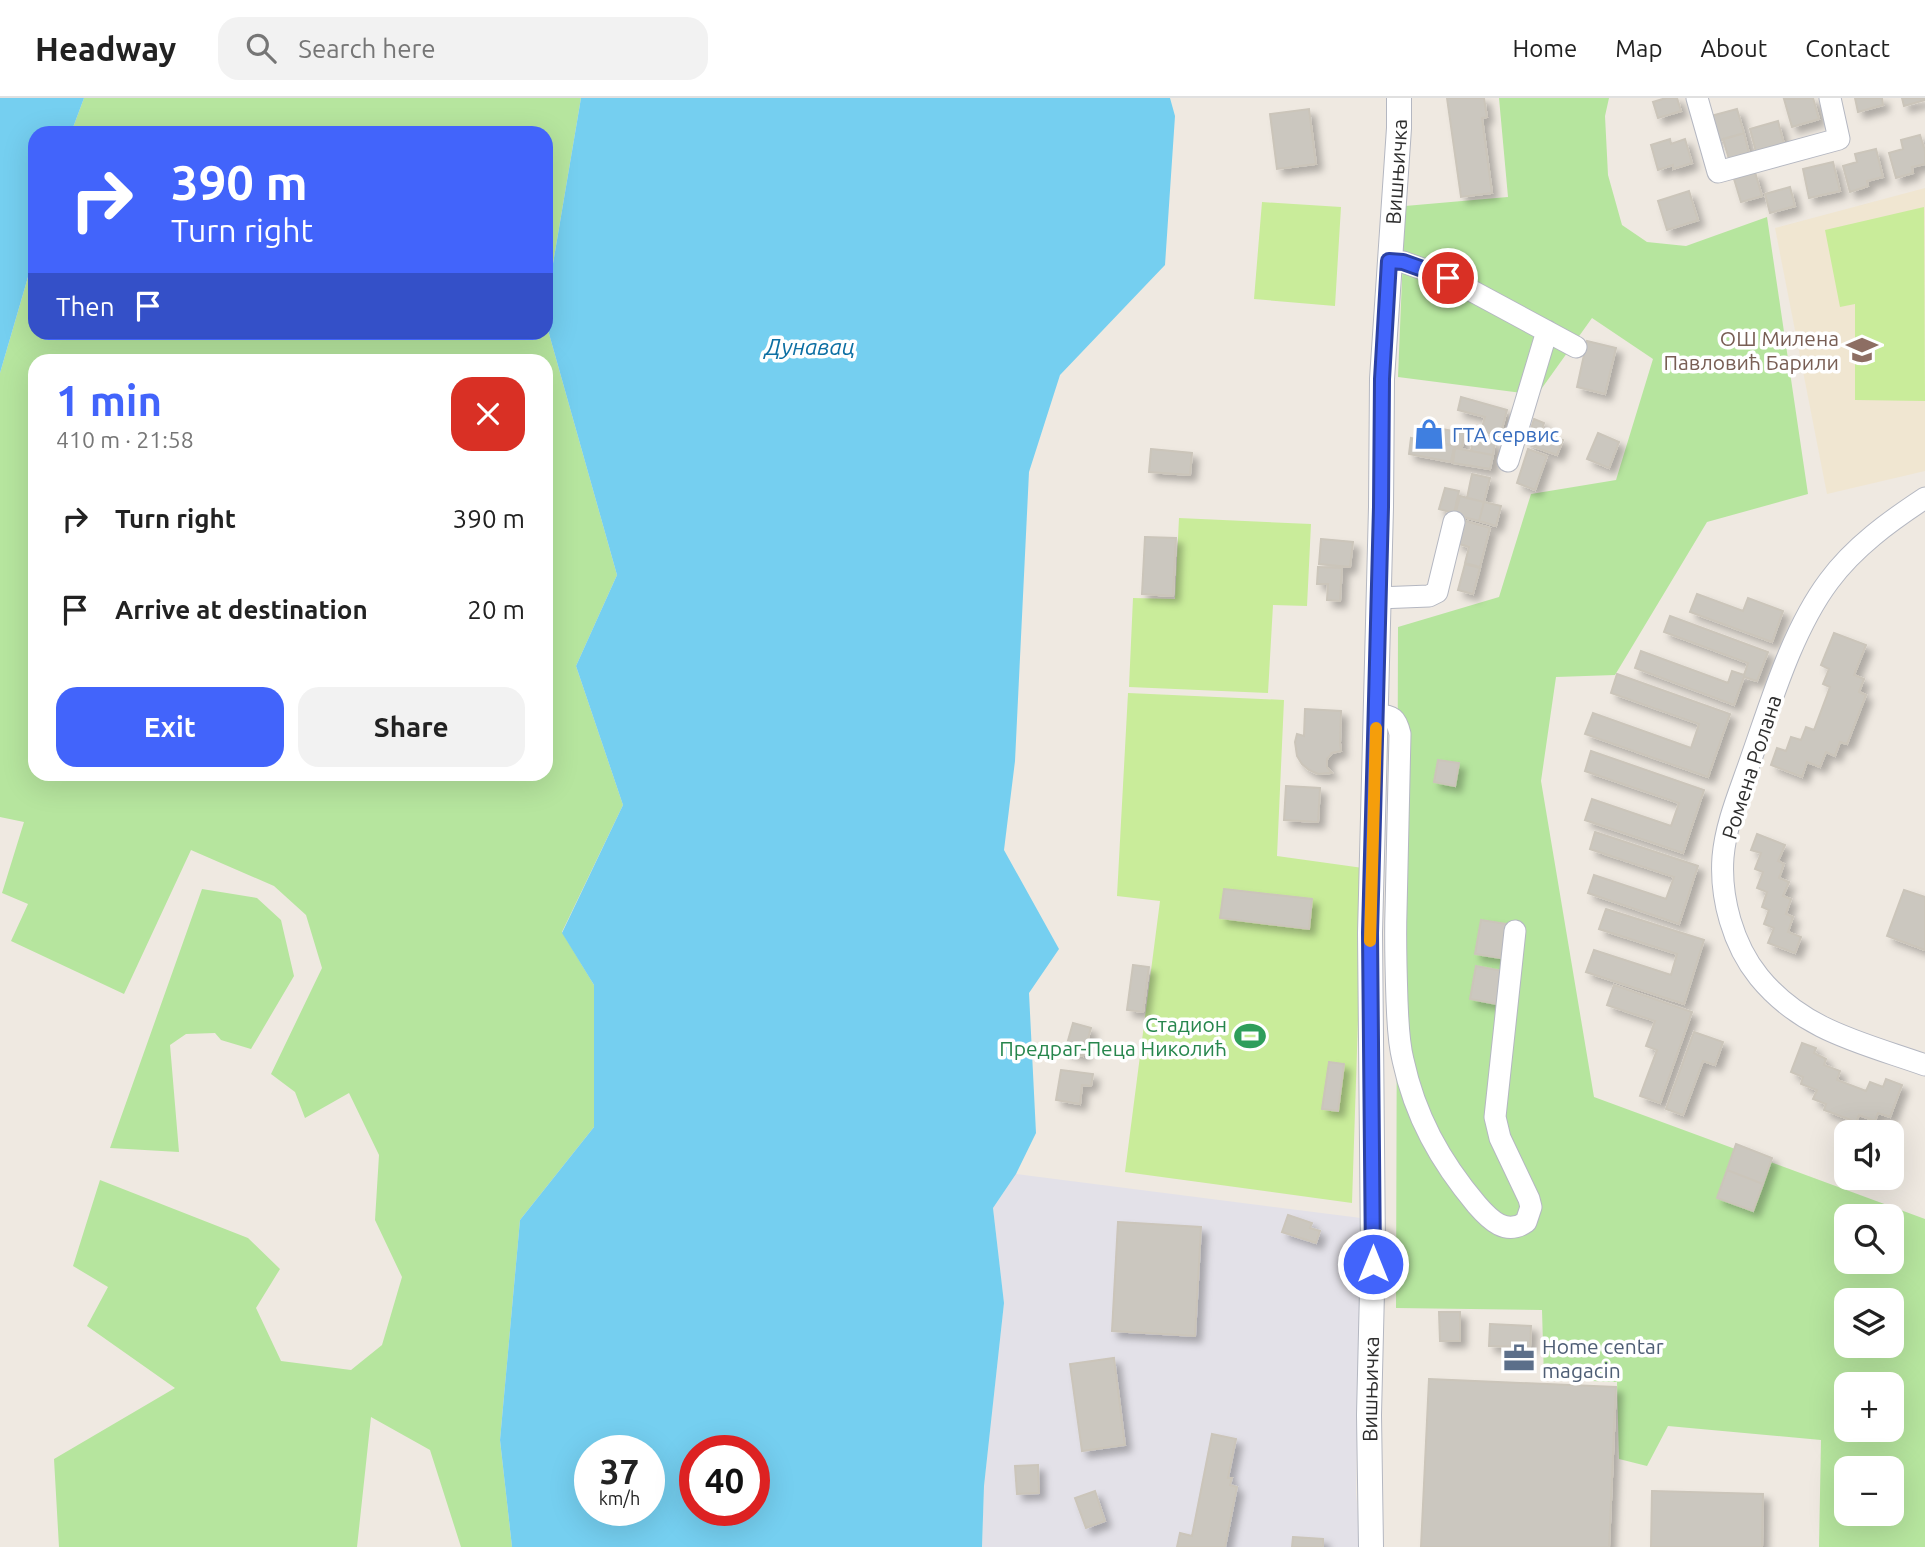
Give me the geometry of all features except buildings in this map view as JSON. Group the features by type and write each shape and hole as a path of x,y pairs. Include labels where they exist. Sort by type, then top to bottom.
{"street":[{"name":"Вишњичка","path":"1371,1547 1368,1415 1373,1250 1370,933 1381,529 1382,379 1399,98"},
{"path":"1697,98 1718,172 1839,139 1830,98"},
{"path":"1389,261 1448,278 1576,347"},
{"path":"1508,461 1547,331"},
{"name":"Ромена Ролана","path":"1925,498 1866,542 1844,563 1810,609 1771,703 1731,817 1725,841 1723,876 1727,905 1740,946 1759,977 1785,1004 1830,1032 1925,1065"},
{"path":"1378,597 1429,596 1437,592 1454,522"},
{"path":"1376,714 1391,717 1396,721 1400,734 1395,953 1399,1040 1407,1077 1437,1152 1450,1171 1485,1214 1503,1227 1512,1228 1526,1222 1531,1207 1527,1191 1500,1138 1495,1117 1515,931"}],"shaded area":[{"name":"ОШ Милена Павловић Барили","path":"1925,188 1925,471 1827,494 1775,228"},
{"path":"1016,1174 1361,1218 1356,1493 1361,1547 982,1547 984,1486 1004,1303 993,1208"}],"green space":[{"path":"84,98 581,98 553,264 553,126 74,126"},
{"path":"1499,98 1609,98 1605,116 1608,175 1622,225 1647,242 1686,246 1767,217 1808,494 1707,522 1615,675 1556,677 1541,781 1594,1097 1834,1185 1834,1190 1846,1190 1884,1204 1834,1204 1834,1274 1904,1274 1904,1211 1925,1219 1925,1547 1819,1547 1821,1440 1668,1426 1647,1466 1619,1459 1617,1382 1544,1379 1542,1310 1396,1308 1398,627 1499,597 1531,494 1616,480 1653,359 1592,318 1537,395 1398,377 1405,206 1508,197"},
{"path":"1262,202 1341,207 1335,306 1254,299"},
{"path":"1924,207 1925,401 1855,400 1855,304 1840,307 1825,230"},
{"path":"28,277 28,340 551,340 617,575 576,666 623,805 562,932 594,985 594,1127 520,1220 500,1440 512,1547 461,1547 430,1450 371,1417 357,1547 59,1547 54,1459 175,1388 87,1326 108,1287 73,1266 100,1180 248,1238 280,1269 256,1308 281,1361 351,1370 382,1345 402,1277 375,1220 379,1155 349,1093 305,1118 295,1092 271,1074 322,968 306,915 274,886 191,850 124,994 11,941 28,904 2,893 24,822 0,817 0,373"},
{"path":"1179,518 1311,524 1307,606 1273,605 1268,693 1129,687 1133,598 1175,599"},
{"name":"Стадион Предраг-Пеца Николић","path":"1128,693 1284,700 1277,856 1363,868 1352,1203 1125,1172 1160,901 1117,896"},
{"path":"202,889 257,898 281,920 294,976 251,1049 221,1040 215,1033 186,1034 170,1045 179,1152 110,1148"}],"water":[{"path":"0,98 84,98 74,126 28,126 28,277 0,373"},
{"name":"Дунавац","path":"581,98 1170,98 1175,116 1165,265 1060,375 1029,472 1015,761 1004,850 1059,949 1029,993 1036,1133 1016,1174 993,1208 1004,1303 984,1486 982,1547 512,1547 500,1440 520,1220 594,1127 594,985 562,933 623,805 576,666 617,575 551,340 553,340 553,264"}],"slow traffic":[{"path":"1370,941 1376,728"}],"place":[{"name":"ОШ Милена Павловић Барили","path":"1862,350"},
{"name":"ГТА сервис","path":"1429,434"},
{"name":"Стадион Предраг-Пеца Николић","path":"1250,1036"},
{"name":"Home centar magacin","path":"1519,1358"}],"route":[{"path":"1373,1264 1370,933 1382,379 1389,261 1403,262 1448,278"}]}
